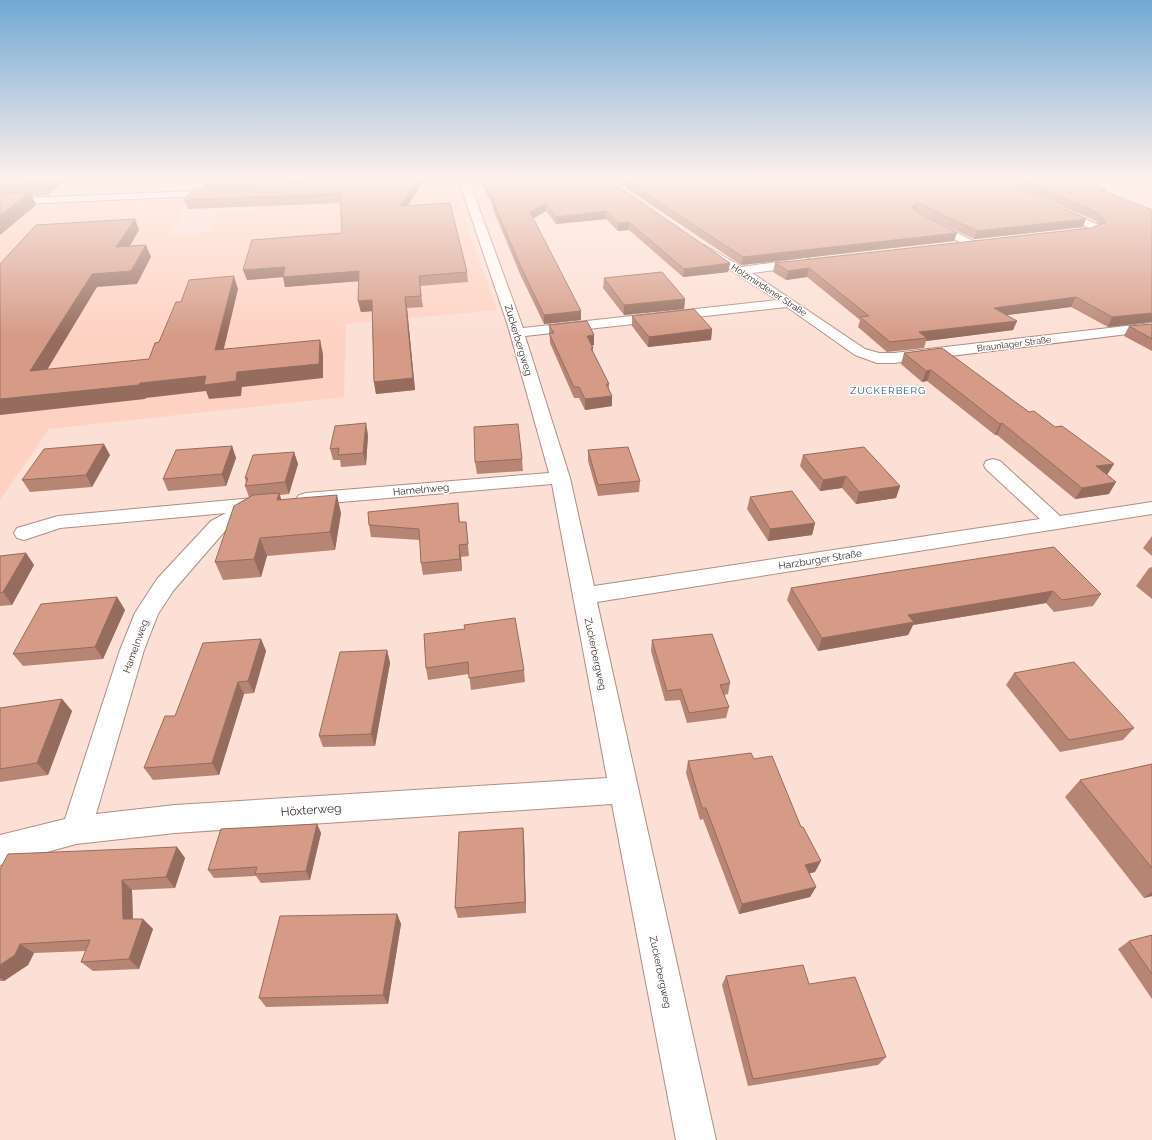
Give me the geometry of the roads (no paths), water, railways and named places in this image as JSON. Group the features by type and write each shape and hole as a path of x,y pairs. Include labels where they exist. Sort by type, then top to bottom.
{"street":[{"name":"Zuckerbergweg","path":"482,231 518,333 560,478 696,1140"},
{"path":"948,247 975,244 949,231"},
{"path":"1056,236 1089,231"},
{"name":"Holzmindener Straße","path":"696,243 790,303 860,352 877,358"},
{"path":"738,271 817,261"},
{"path":"518,333 790,303"},
{"name":"Braunlager Straße","path":"877,358 894,358 1152,328"},
{"path":"993,465 1056,522"},
{"name":"Hamelnweg","path":"24,533 58,522 560,478"},
{"name":"Hamelnweg","path":"76,830 132,650 147,613 165,585 218,526 275,502"},
{"name":"Harzburger Straße","path":"584,596 1152,508"},
{"name":"Höxterweg","path":"0,850 76,830 175,818 624,790"}],"district":[{"name":"ZUCKERBERG","path":"888,390"}]}
